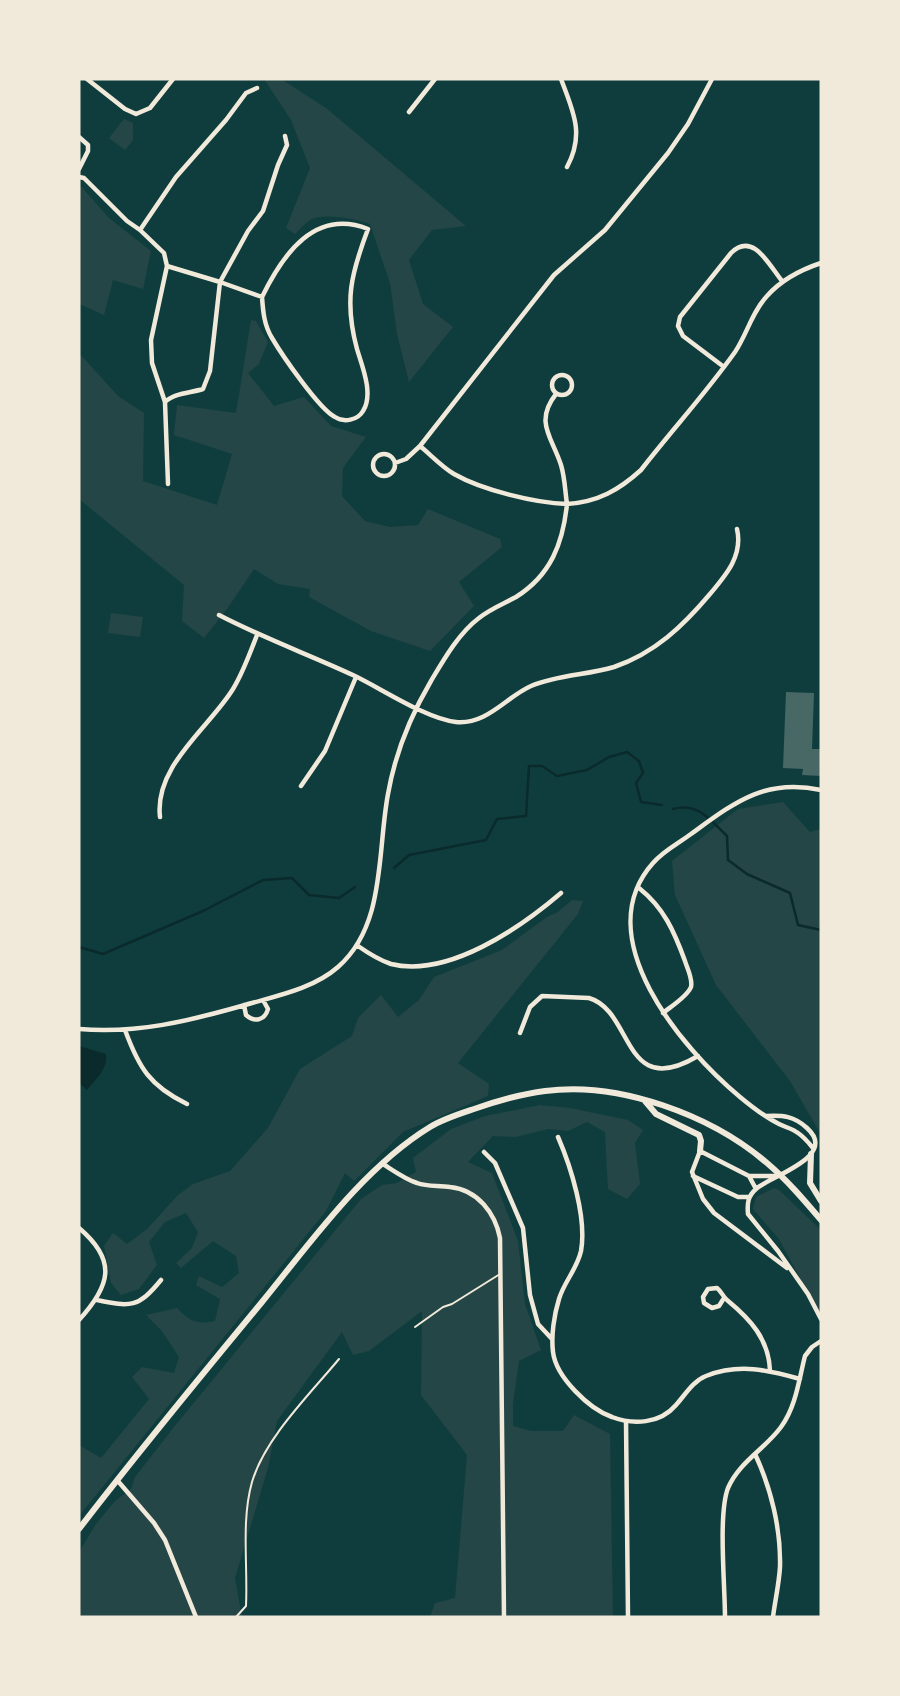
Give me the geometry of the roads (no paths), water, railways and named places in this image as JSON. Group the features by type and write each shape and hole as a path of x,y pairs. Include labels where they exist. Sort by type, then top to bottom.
{"main road":[{"path":"79,1529 116,1480 336,1212 398,1150 431,1126 495,1101 547,1090 579,1090 645,1101 684,1113 712,1126 751,1151 780,1176 821,1220"},
{"path":"645,1101 656,1114 699,1135 700,1151"},
{"path":"812,1151 810,1183 821,1201"}],"street":[{"path":"87,79 125,109 136,114 150,108 173,79"},
{"path":"410,112 435,79"},
{"path":"561,79 577,129 578,142 567,166"},
{"path":"395,463 407,459 420,446 554,275 605,230 682,134 712,79"},
{"path":"140,230 176,177 246,93 257,88"},
{"path":"165,402 171,396 203,389 210,371 220,282 248,231 263,211 287,145 285,136"},
{"path":"79,137 89,145 79,169"},
{"path":"79,177 84,178 164,253 167,265 151,340 152,363 165,402 168,484"},
{"path":"335,222 352,223 368,229 355,264 349,319 368,399 363,412 352,420 336,419 323,407 271,337 263,314 262,296 272,276 313,230 335,222"},
{"path":"724,367 683,336 678,326 680,317 739,246 756,249 782,281"},
{"path":"420,446 444,467 462,478 537,502 581,503 603,497 625,484 641,470 724,367 741,342 757,309 782,281 821,264"},
{"path":"167,265 262,296"},
{"path":"561,375 568,377 572,385 570,391 565,395 556,394 552,388 555,378 561,375"},
{"path":"79,1029 156,1028 263,1000 318,981 338,967 358,946 368,925 388,793 395,764 416,707 468,628 483,615 524,591 546,570 559,547 565,529 567,504 561,464 545,423 547,407 556,394"},
{"path":"382,454 392,457 395,463 394,471 388,475 377,473 373,466 376,457 382,454"},
{"path":"219,615 257,635 445,719 457,722 474,720 534,684 616,666 656,646 689,619 725,576 738,552 740,542 737,529"},
{"path":"160,817 160,797 172,769 234,687 257,635"},
{"path":"301,786 325,751 356,677"},
{"path":"812,1151 798,1133 765,1116 729,1087 698,1056 663,1013 644,973 632,937 630,912 653,863 734,803 763,790 783,786 821,790"},
{"path":"639,888 657,904 670,922 690,976 691,987 663,1013"},
{"path":"358,946 390,963 419,967 447,961 515,929 561,893"},
{"path":"520,1033 530,1007 542,996 589,998 608,1011 630,1049 643,1061 670,1068 687,1063 698,1056"},
{"path":"244,1005 246,1015 259,1020 265,1016 268,1009 263,1000"},
{"path":"125,1030 134,1056 148,1077 168,1095 187,1104"},
{"path":"765,1116 783,1115 801,1122 814,1138 812,1151 802,1163 756,1189 749,1198 750,1219 778,1251 808,1294 821,1319"},
{"path":"558,1137 572,1174 582,1243 577,1262 559,1299 552,1339 556,1363 577,1392 601,1412 626,1421 647,1421 674,1408 695,1383 706,1376 743,1367 800,1379"},
{"path":"780,1176 749,1176 700,1151 692,1168 702,1199 714,1213 791,1271"},
{"path":"484,1152 495,1163 523,1228 530,1295 538,1324 552,1339"},
{"path":"383,1164 418,1183 459,1188 484,1203 496,1223 500,1238 504,1617"},
{"path":"693,1176 738,1197 749,1198"},
{"path":"749,1176 756,1189"},
{"path":"79,1228 93,1241 103,1259 105,1280 97,1300 79,1320"},
{"path":"97,1300 124,1306 131,1304 146,1297 161,1280"},
{"path":"724,1298 721,1304 712,1308 706,1306 703,1297 705,1291 714,1287 720,1289 724,1298 743,1313 759,1332 769,1357 770,1371"},
{"path":"725,1617 725,1498 736,1473 785,1422 806,1356 812,1347 821,1342"},
{"path":"626,1421 628,1617"},
{"path":"755,1454 767,1483 779,1546 780,1568 773,1617"},
{"path":"116,1480 155,1523 165,1540 196,1617"}],"lane":[{"path":"415,1327 443,1307 500,1274"},
{"path":"236,1617 246,1606 248,1510 252,1482 263,1454 340,1359"}],"waterway":[{"path":"394,868 409,855 486,840 497,819 526,816 529,766 542,766 557,776 587,770 609,757 627,752 639,761 643,773 636,783 641,802 662,805"},
{"path":"673,809 690,808 703,814 727,836 728,860 747,874 790,893 798,925 821,930"},
{"path":"79,947 103,954 203,911 263,880 292,878 309,895 339,898 355,887"}]}
